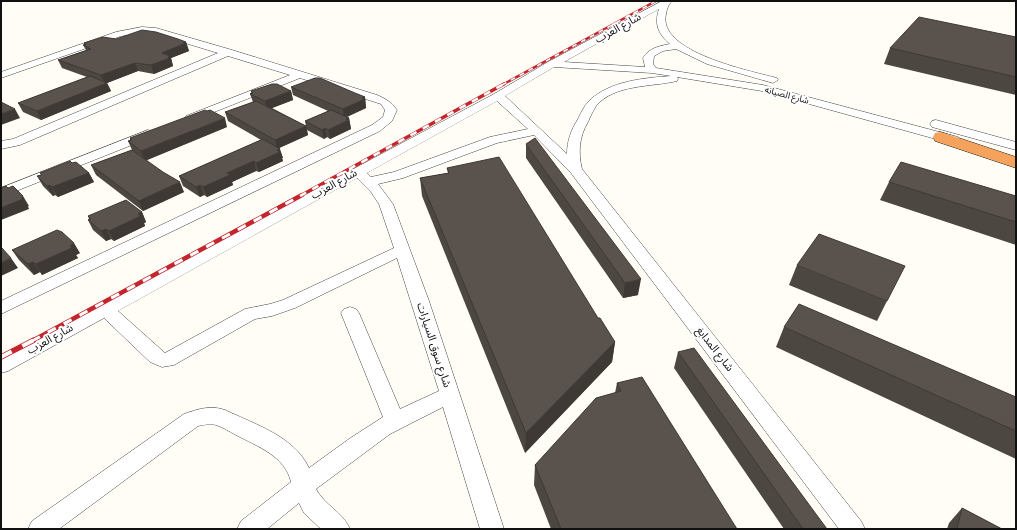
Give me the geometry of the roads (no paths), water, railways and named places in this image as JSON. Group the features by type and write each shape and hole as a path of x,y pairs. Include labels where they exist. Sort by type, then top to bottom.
{"highway":[{"path":"941,137 1016,163"}],"street":[{"name":"شارع الصيانه","path":"666,2 661,18 661,27 667,36 678,46 698,57 725,67 1016,146"},
{"name":"شارع العزب","path":"1,366 105,309 363,177 552,64 666,2"},
{"path":"1,75 119,34 142,30 162,31 373,97 385,102 391,110 388,119 376,128 1,308"},
{"path":"652,70 647,64 647,59 650,54 662,49 678,46"},
{"path":"1,145 16,142 229,52"},
{"name":"شارع الصيانه","path":"552,64 652,70 763,88 1016,158"},
{"path":"176,124 301,74"},
{"name":"شارع المدابغ","path":"576,170 573,151 576,133 593,104 598,99 620,88 639,83 700,77"},
{"name":"شارع المدابغ","path":"498,96 537,131 576,170 853,529"},
{"path":"1,192 163,129"},
{"path":"363,177 398,175 494,140 537,131"},
{"name":"شارع سوق السيارات","path":"363,177 384,199 450,395 492,529"},
{"path":"105,309 157,357 162,360 167,360 251,313 272,310 289,304 402,250"},
{"path":"350,313 395,421"},
{"path":"249,529 303,486 374,434 410,413 450,395"},
{"path":"40,529 191,420 204,416 218,416 274,444 290,458 299,470 303,486 312,505 338,529"}],"railway":[{"path":"502,85 656,1"},
{"path":"300,196 504,84"},
{"path":"32,341 302,195"},
{"path":"1,357 34,340"}]}
